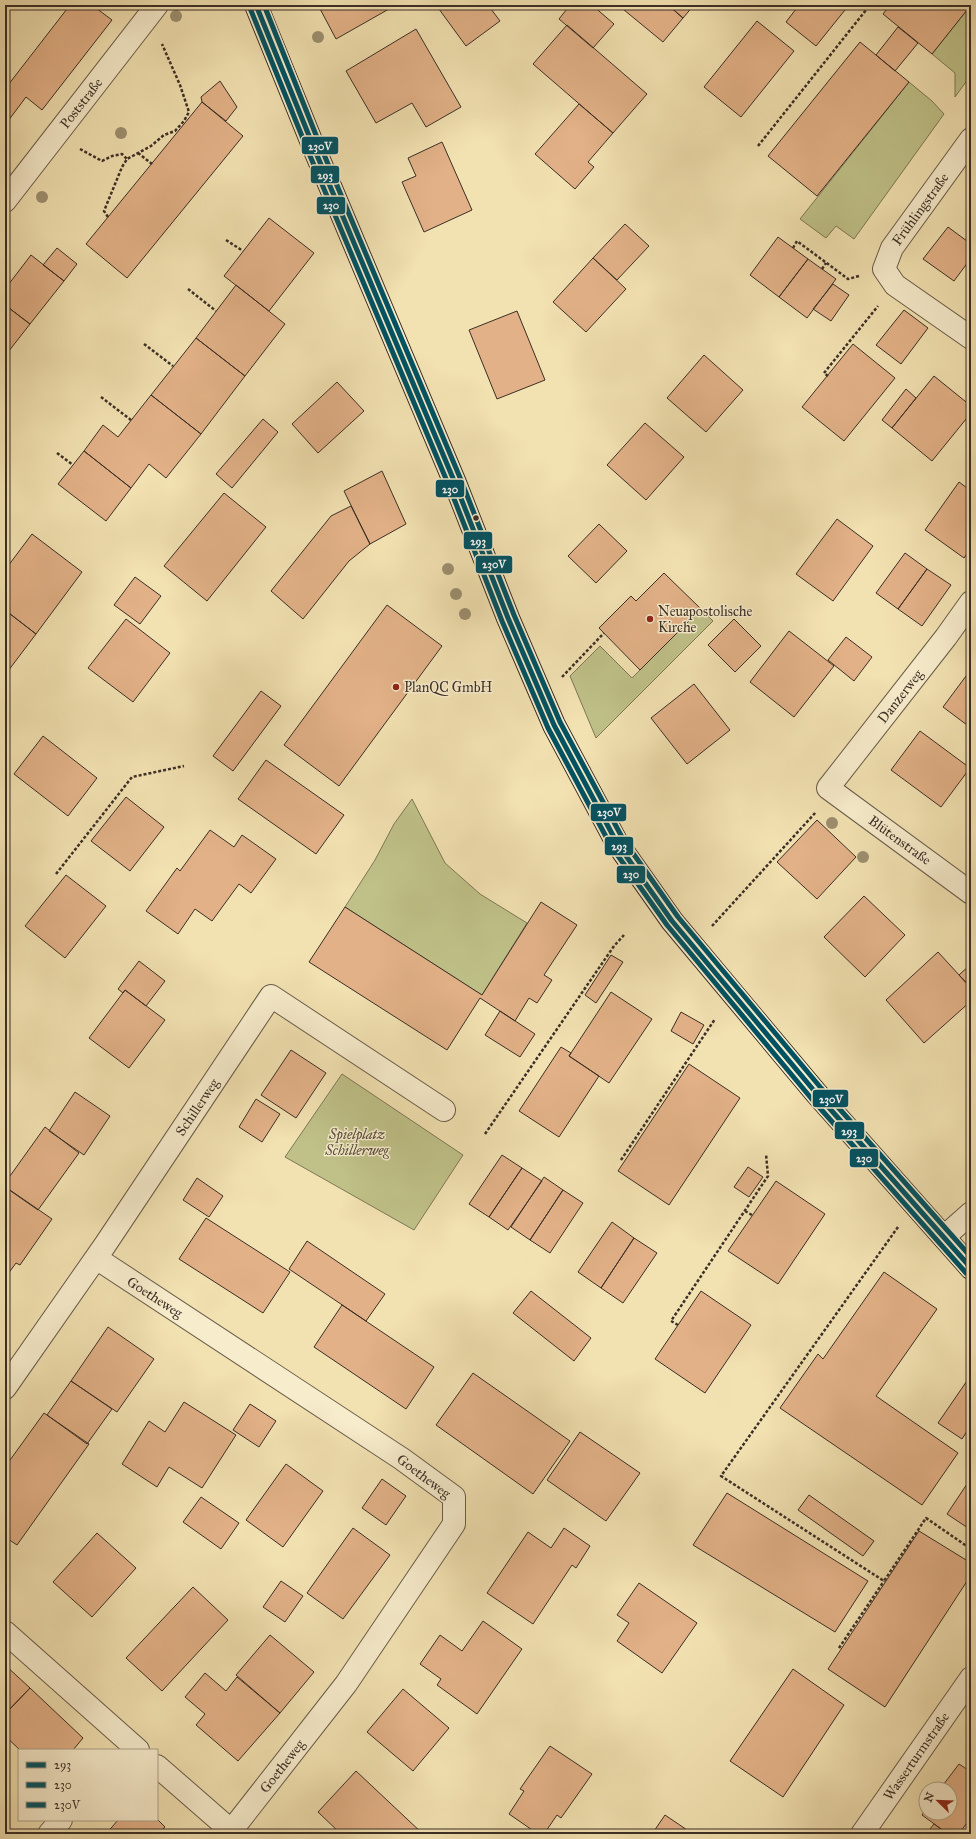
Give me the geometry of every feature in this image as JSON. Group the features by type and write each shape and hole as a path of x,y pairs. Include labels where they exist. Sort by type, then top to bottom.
{"street":[{"name":"Poststraße","path":"5,201 157,5"},
{"path":"256,5 314,148 455,484 508,618 554,725 617,843 672,921 816,1093 971,1268"},
{"name":"Frühlingstraße","path":"971,139 892,248 884,269 895,285 971,338"},
{"name":"Danzerweg","path":"832,790 971,602"},
{"name":"Blütenstraße","path":"832,790 971,893"},
{"name":"Schillerweg","path":"5,1388 96,1258 271,996 444,1110"},
{"path":"944,1237 971,1213"},
{"name":"Goetheweg","path":"96,1258 402,1459 454,1497 454,1524 346,1684 233,1832"},
{"path":"5,1632 130,1748"},
{"name":"Wasserturmstraße","path":"862,1834 968,1692"},
{"path":"158,1767 233,1832"},
{"path":"49,1834 60,1821"}],"path":[{"path":"758,146 870,5"},
{"path":"108,217 104,211 122,167 127,159 151,146 164,135 175,131 184,121 189,112 180,85 162,43"},
{"path":"76,146 88,155 102,161 112,156 122,154 127,159"},
{"path":"138,153 152,164"},
{"path":"226,240 244,251"},
{"path":"793,248 797,242 848,278"},
{"path":"822,269 826,263"},
{"path":"828,376 824,373 895,285"},
{"path":"188,289 216,311"},
{"path":"144,344 174,366"},
{"path":"101,397 132,420"},
{"path":"58,453 73,465"},
{"path":"562,677 604,633"},
{"path":"56,874 132,777 184,766"},
{"path":"708,930 832,790"},
{"path":"485,1134 614,946 624,935"},
{"path":"621,1160 715,1019"},
{"path":"678,1325 671,1321 768,1176 766,1154"},
{"path":"884,1580 721,1476 899,1225 918,1208"},
{"path":"745,1211 752,1216"},
{"path":"839,1648 926,1518 971,1549"}],"green space":[{"path":"971,5 971,75 955,97 955,73 932,54"},
{"path":"909,82 932,101 944,114 854,239 836,226 826,238 800,219"},
{"path":"701,609 713,621 596,738 570,676 600,646 632,678"},
{"path":"412,799 445,863 480,894 527,923 482,995 345,907 375,860 394,824"},
{"name":"Spielplatz Schillerweg","path":"342,1074 463,1155 414,1230 285,1157"}],"building":[{"path":"70,5 92,5 112,20 42,110 26,97 5,125 5,89"},
{"path":"318,5 396,5 336,39"},
{"path":"436,5 488,5 500,21 466,46"},
{"path":"570,5 592,5 614,24 593,48 559,19"},
{"path":"618,5 668,5 683,18 663,42"},
{"path":"668,5 694,5 683,18"},
{"path":"799,5 849,5 816,46 786,22"},
{"path":"890,5 971,5 932,54 883,14"},
{"path":"757,21 794,51 741,117 704,87"},
{"path":"567,25 647,94 613,133 533,64"},
{"path":"898,27 918,43 895,71 876,55"},
{"path":"416,29 461,107 426,127 412,103 376,123 346,71"},
{"path":"860,42 909,82 817,196 768,156"},
{"path":"220,81 237,107 226,121 202,102 201,97"},
{"path":"202,102 243,136 127,278 86,244"},
{"path":"579,104 613,133 588,162 594,167 575,189 535,154"},
{"path":"442,142 472,210 424,232 402,182 416,176 408,158"},
{"path":"269,218 314,253 269,311 224,276"},
{"path":"625,224 649,246 617,280 593,258"},
{"path":"948,227 971,244 971,258 954,281 923,259"},
{"path":"778,237 808,259 779,297 750,275"},
{"path":"57,248 77,264 64,281 43,265"},
{"path":"31,255 64,281 30,324 5,305 5,289"},
{"path":"593,258 626,289 586,332 553,302"},
{"path":"808,259 836,279 807,318 779,297"},
{"path":"833,284 849,295 831,321 813,309"},
{"path":"236,285 285,324 245,376 196,338"},
{"path":"5,305 30,324 5,356"},
{"path":"904,310 928,328 901,364 876,345"},
{"path":"517,311 545,380 497,399 469,330"},
{"path":"196,338 245,376 201,434 151,395"},
{"path":"853,344 895,378 844,441 802,407"},
{"path":"704,355 743,390 706,432 667,398"},
{"path":"934,376 971,406 971,413 932,461 892,428"},
{"path":"337,382 364,411 318,453 292,424"},
{"path":"906,389 916,398 892,428 882,420"},
{"path":"151,395 201,434 166,478 149,464 131,488 84,451 103,425 118,437"},
{"path":"263,419 278,432 232,488 216,474"},
{"path":"645,423 684,457 646,500 607,465"},
{"path":"84,451 131,488 106,521 58,484"},
{"path":"382,471 406,524 370,544 344,491"},
{"path":"959,482 971,491 971,548 964,558 925,530"},
{"path":"224,493 266,527 207,601 164,566"},
{"path":"351,506 370,544 349,561 303,619 271,591 331,516"},
{"path":"837,519 873,546 833,601 796,574"},
{"path":"599,524 627,551 596,583 568,556"},
{"path":"32,534 82,572 36,634 5,610 5,570"},
{"path":"905,553 927,569 898,609 876,593"},
{"path":"927,569 951,585 922,626 898,609"},
{"name":"Neuapostolische Kirche","path":"664,573 701,609 640,670 599,628 631,596 636,601"},
{"path":"135,577 161,596 140,624 114,605"},
{"path":"387,605 442,646 339,786 284,745"},
{"path":"5,610 36,634 5,675"},
{"path":"126,619 170,653 133,702 88,668"},
{"path":"734,619 761,646 735,672 708,645"},
{"path":"789,631 834,666 794,717 750,682"},
{"path":"846,637 872,657 854,681 828,660"},
{"path":"969,672 971,674 971,728 943,707"},
{"path":"694,684 730,730 687,764 651,718"},
{"path":"261,691 281,706 233,771 213,756"},
{"path":"920,731 970,768 941,807 891,770"},
{"path":"43,736 97,778 68,816 14,774"},
{"path":"266,760 344,815 316,854 238,799"},
{"path":"126,797 164,827 130,871 91,841"},
{"path":"817,820 856,857 817,899 777,862"},
{"path":"210,830 234,847 242,835 276,859 251,893 239,884 212,921 195,909 178,934 146,911 177,868 180,871"},
{"path":"66,875 106,906 65,958 25,926"},
{"path":"864,896 905,935 865,977 824,937"},
{"path":"541,902 577,925 544,975 552,980 537,1003 529,998 515,1021 480,998 447,1050 309,962 345,907 482,995"},
{"path":"938,952 971,988 971,1001 924,1043 886,1000"},
{"path":"611,955 623,962 596,1003 585,995"},
{"path":"139,961 165,981 146,1006 125,990 123,993 118,989"},
{"path":"971,964 971,988 959,975"},
{"path":"125,990 165,1020 129,1068 89,1038"},
{"path":"611,992 652,1019 609,1083 569,1056"},
{"path":"500,1011 535,1034 520,1057 485,1035"},
{"path":"681,1012 704,1025 693,1044 671,1031"},
{"path":"561,1047 571,1053 569,1056 599,1076 559,1137 519,1111"},
{"path":"291,1050 326,1073 296,1118 261,1095"},
{"path":"689,1064 740,1098 669,1205 618,1171"},
{"path":"75,1092 110,1116 84,1155 49,1131"},
{"path":"256,1099 280,1114 262,1142 239,1127"},
{"path":"45,1127 79,1153 38,1210 5,1187 5,1183"},
{"path":"502,1155 522,1168 489,1217 469,1204"},
{"path":"748,1167 763,1177 749,1197 734,1187"},
{"path":"522,1168 542,1181 508,1230 489,1217"},
{"path":"544,1177 563,1190 530,1240 511,1227"},
{"path":"197,1178 223,1196 209,1217 183,1200"},
{"path":"776,1181 825,1214 778,1284 728,1251"},
{"path":"7,1188 52,1219 20,1265 16,1263 5,1278 5,1191"},
{"path":"563,1190 583,1203 550,1253 530,1240"},
{"path":"206,1218 290,1272 263,1313 179,1259"},
{"path":"612,1222 634,1238 601,1288 578,1272"},
{"path":"634,1238 657,1253 623,1303 601,1288"},
{"path":"307,1241 385,1294 366,1321 289,1269"},
{"path":"884,1272 937,1309 876,1396 958,1453 922,1505 780,1408 818,1354 823,1359"},
{"path":"531,1291 591,1338 574,1361 513,1313"},
{"path":"701,1291 751,1325 705,1393 655,1359"},
{"path":"342,1305 434,1367 406,1409 314,1347"},
{"path":"108,1327 154,1359 117,1412 71,1381"},
{"path":"473,1373 570,1441 533,1494 436,1425"},
{"path":"971,1375 971,1425 962,1439 938,1423"},
{"path":"71,1381 112,1409 87,1444 47,1415"},
{"path":"184,1402 236,1435 202,1488 169,1467 157,1487 122,1464 149,1421 165,1432"},
{"path":"250,1404 276,1421 259,1447 233,1430"},
{"path":"44,1413 89,1444 17,1545 5,1537 5,1467"},
{"path":"580,1432 640,1473 606,1521 547,1480"},
{"path":"286,1464 323,1491 283,1547 246,1520"},
{"path":"971,1478 971,1530 947,1514"},
{"path":"382,1479 406,1496 386,1525 362,1508"},
{"path":"727,1493 868,1581 835,1632 693,1545"},
{"path":"809,1495 874,1541 863,1556 798,1510"},
{"path":"201,1497 239,1523 221,1549 183,1522"},
{"path":"353,1528 390,1555 343,1619 307,1593"},
{"path":"564,1528 590,1546 576,1568 572,1565 533,1624 487,1593 528,1532 551,1548"},
{"path":"919,1531 971,1563 971,1575 885,1707 828,1669"},
{"path":"97,1533 136,1568 92,1617 53,1582"},
{"path":"281,1581 303,1596 285,1622 263,1607"},
{"path":"639,1583 697,1623 662,1673 617,1641 629,1623 617,1615"},
{"path":"193,1587 228,1620 162,1691 126,1658"},
{"path":"483,1621 522,1649 477,1714 437,1685 441,1679 420,1664 440,1635 462,1651"},
{"path":"270,1635 314,1672 280,1713 236,1675"},
{"path":"5,1665 30,1688 5,1714"},
{"path":"793,1669 844,1705 783,1797 730,1761"},
{"path":"205,1673 226,1691 237,1677 280,1713 238,1761 196,1725 205,1714 185,1697"},
{"path":"30,1688 83,1738 74,1749 19,1749 5,1736 5,1714"},
{"path":"403,1689 449,1728 413,1771 367,1732"},
{"path":"550,1746 592,1774 561,1818 557,1815 544,1834 538,1834 509,1814 524,1791 520,1789"},
{"path":"959,1764 971,1772 971,1817 959,1834 948,1834 930,1821 958,1821 958,1781 946,1781"},
{"path":"356,1771 423,1834 341,1834 318,1812"},
{"path":"665,1815 693,1834 652,1834"},
{"path":"158,1820 165,1827 158,1834 106,1834 117,1821"},
{"path":"934,1824 948,1834 926,1834"}],"transit line":[{"name":"293","path":"256,5 314,148 455,483 508,618 554,725 617,843 672,921 816,1093 971,1268"},
{"name":"230V","path":"264,5 320,145 461,480 514,615 560,722 623,839 678,917 821,1088 971,1257"},
{"name":"230","path":"250,8 308,151 449,486 502,621 548,728 611,846 667,925 811,1098 966,1273"}],"place":[{"name":"Neuapostolische Kirche","path":"650,619"},
{"name":"PlanQC GmbH","path":"396,687"}]}
